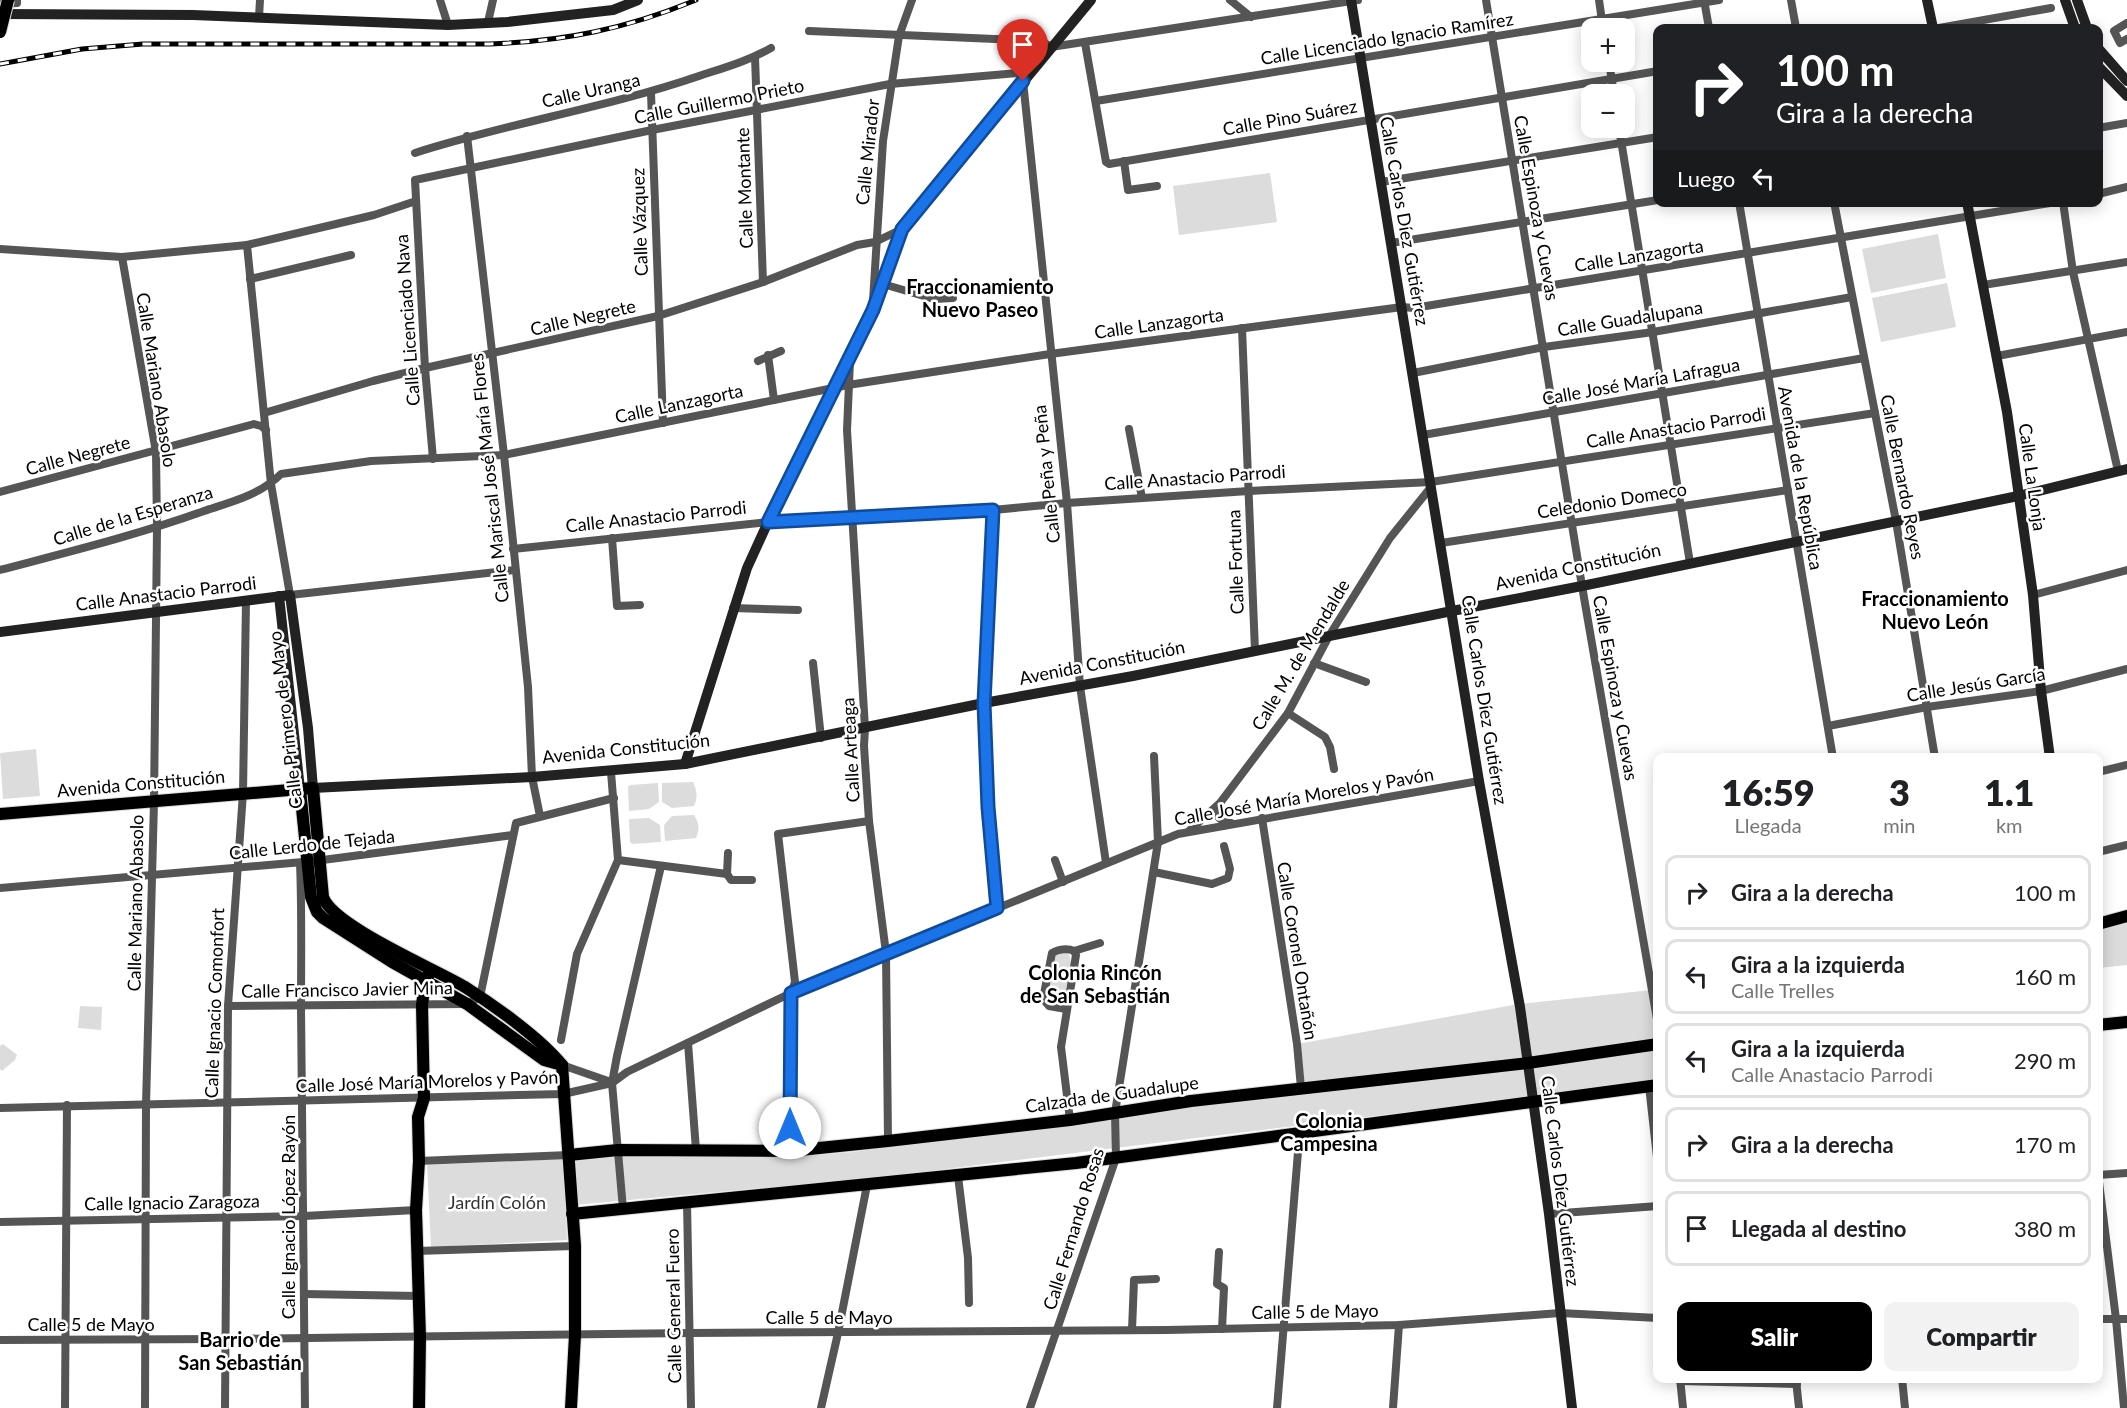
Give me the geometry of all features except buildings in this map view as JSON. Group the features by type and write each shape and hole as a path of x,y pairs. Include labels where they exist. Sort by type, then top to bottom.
{"main road":[{"path":"0,32 14,1"},
{"name":"Avenida Constitución","path":"0,814 313,788"},
{"name":"Calle Primero de Mayo","path":"309,862 313,788"},
{"name":"Calle Primero de Mayo","path":"300,789 309,862 316,885 311,897 323,910"},
{"path":"323,910 328,922 347,928 428,976 544,1060 562,1065"},
{"path":"2103,923 2127,916"},
{"path":"428,976 463,986 480,997 549,1049 562,1065 575,1246 572,1408"},
{"path":"419,1408 420,1337 416,1210 419,1161 418,1117 424,1098 422,1005 428,976"},
{"path":"2103,1024 2127,1022"},
{"name":"Calzada de Guadalupe","path":"569,1155 618,1150 790,1151 1115,1113 1191,1101 1527,1063 1653,1045"},
{"path":"573,1214 1116,1158 1197,1145 1532,1103 1653,1085"}],"street":[{"path":"259,18 260,0"},
{"path":"440,0 448,25"},
{"path":"488,22 493,0"},
{"path":"0,14 259,18 448,25 613,10 638,0"},
{"name":"Calle Mirador","path":"873,310 875,242 890,84 898,36 912,0"},
{"path":"685,764 747,568 873,310 902,229 1091,0"},
{"path":"1230,0 1251,17"},
{"path":"809,31 1041,41 1050,47 1353,0"},
{"name":"Calle Carlos Díez Gutiérrez","path":"1353,0 1370,120 1479,781 1520,1007 1549,1214 1572,1408"},
{"name":"Calle Espinoza y Cuevas","path":"1486,0 1582,586 1653,996"},
{"path":"1599,0 1602,18"},
{"name":"Calle Licenciado Ignacio Ramírez","path":"1608,18 1719,0"},
{"path":"1791,0 1795,24"},
{"path":"1927,0 1932,24"},
{"path":"2065,0 2074,24"},
{"path":"2077,0 2086,24"},
{"path":"0,4 14,1 26,13"},
{"path":"1704,1 1708,24"},
{"path":"1961,24 2051,8"},
{"name":"Calle Licenciado Ignacio Ramírez","path":"1096,101 1581,22"},
{"path":"2127,23 2114,31 2120,43 2127,39"},
{"path":"1085,43 1096,101"},
{"name":"Calle Uranga","path":"415,153 467,136 651,93 755,57 771,48"},
{"path":"2103,54 2127,81"},
{"name":"Calle Montante","path":"755,57 763,282"},
{"path":"2103,71 2127,96"},
{"name":"Calle Guillermo Prieto","path":"415,180 652,130 890,84 1030,72"},
{"path":"1611,72 1613,84"},
{"name":"Calle Pino Suárez","path":"1096,101 1108,164 1653,72"},
{"name":"Calle Peña y Peña","path":"1023,81 1067,503 1080,686 1106,863"},
{"name":"Calle Vázquez","path":"651,93 663,423"},
{"path":"2103,127 2127,123"},
{"name":"Calle Mariscal José María Flores","path":"467,136 528,687 531,777 540,816"},
{"path":"1621,138 1690,562"},
{"path":"1381,182 1653,138"},
{"path":"1124,162 1128,190 1157,186"},
{"name":"Calle Licenciado Nava","path":"415,180 425,368 433,459"},
{"path":"2103,193 2127,187"},
{"path":"0,249 122,257 247,245 374,214 416,201"},
{"path":"1391,243 1653,201"},
{"name":"Avenida de la República","path":"1740,207 1832,753"},
{"name":"Calle Bernardo Reyes","path":"1835,207 1896,521 1934,753"},
{"name":"Calle La Lonja","path":"1969,207 1997,356 2033,595 2041,691 2049,753"},
{"name":"Calle Lanzagorta","path":"271,484 281,474 371,461 504,455 848,385 1050,354 1402,307 1414,308 2027,207"},
{"path":"2064,207 2073,272 2087,340 2122,470"},
{"name":"Calle Negrete","path":"264,413 425,368 658,316 763,282 857,245 875,242 902,229"},
{"name":"Calle Primero de Mayo","path":"247,245 284,595 300,789"},
{"path":"250,279 351,255"},
{"name":"Calle Mariano Abasolo","path":"122,257 156,452 154,802 146,1105 144,1408"},
{"path":"1983,285 2127,262"},
{"path":"883,284 934,299 953,298"},
{"name":"Calle Guadalupana","path":"1413,372 1544,347 1653,332 1852,297"},
{"name":"Calle Fortuna","path":"1242,328 1255,651"},
{"path":"1997,356 2127,332"},
{"path":"758,361 781,351"},
{"path":"768,356 774,400"},
{"name":"Calle Arteaga","path":"850,358 847,430 865,728 864,746 869,821 886,953 888,1141"},
{"name":"Calle José María Lafragua","path":"1423,435 1864,358"},
{"name":"Calle Anastacio Parrodi","path":"513,549 768,522 993,510 1249,491 1431,484 1875,413"},
{"name":"Calle Negrete","path":"0,492 254,424 266,430"},
{"path":"1129,429 1142,498"},
{"name":"Avenida Constitución","path":"313,788 611,772 685,764 1582,586 2018,496 2122,470"},
{"name":"Calle de la Esperanza","path":"0,570 157,528 249,496 271,484"},
{"name":"Calle M. de Mendalde","path":"1188,831 1220,804 1288,713 1329,636 1390,538 1431,484"},
{"name":"Celedonio Domeco","path":"1441,543 1788,490"},
{"path":"993,510 984,703 988,807 997,908"},
{"path":"612,538 617,606 640,605"},
{"name":"Calle Anastacio Parrodi","path":"0,632 284,595 514,570"},
{"path":"2033,595 2127,570"},
{"name":"Calle Primero de Mayo","path":"284,595 308,728 313,788"},
{"name":"Calle Ignacio Comonfort","path":"225,1408 228,1006 243,793 246,601"},
{"path":"733,608 798,610"},
{"path":"813,663 821,738"},
{"path":"1314,663 1366,681"},
{"name":"Calle Jesús García","path":"1828,726 1926,707 2041,691 2127,669"},
{"path":"1288,713 1325,737 1330,747 1334,769"},
{"name":"Calle Fernando Rosas","path":"1030,1408 1116,1158 1115,1113 1158,842 1154,756"},
{"path":"2103,771 2127,765"},
{"path":"561,1040 577,954 618,860 611,772"},
{"name":"Calle José María Morelos y Pavón","path":"0,1108 563,1094 612,1083 627,1072 791,993 1188,831 1479,781"},
{"path":"467,1004 480,997 516,823 614,798"},
{"path":"1220,804 1219,818 1224,822 1234,824"},
{"name":"Calle Coronel Ontañón","path":"1262,818 1297,1044 1301,1088"},
{"path":"790,1151 791,993 795,982 778,834 869,821"},
{"name":"Calle Lerdo de Tejada","path":"0,888 309,862 513,835"},
{"path":"2103,851 2127,844"},
{"path":"1154,872 1212,884 1227,878 1230,869 1224,846"},
{"path":"728,853 727,874 731,880 752,880"},
{"path":"618,860 727,874"},
{"path":"1054,860 1063,882"},
{"name":"Calle Ignacio López Rayón","path":"305,1408 304,1101 301,1006 303,917 309,862"},
{"path":"624,1209 612,1083 616,1056 662,866"},
{"path":"303,917 323,910"},
{"path":"1066,1009 1049,1006 1043,999 1052,953 1056,950 1074,951 1100,944"},
{"path":"1070,1117 1061,1047 1076,956 1074,951"},
{"name":"Calle Francisco Javier Mina","path":"228,1006 467,1004"},
{"path":"688,1043 696,1150"},
{"path":"562,1065 612,1083"},
{"path":"65,1408 67,1105"},
{"path":"1277,1408 1298,1152 1296,1134"},
{"path":"419,1161 569,1155"},
{"path":"2103,1175 2127,1173"},
{"path":"958,1176 969,1258 969,1303"},
{"path":"821,1408 867,1185"},
{"name":"Calle General Fuero","path":"687,1203 691,1408"},
{"path":"1549,1214 1653,1206"},
{"path":"2103,1209 2124,1408"},
{"name":"Calle Ignacio Zaragoza","path":"0,1222 304,1216 416,1210"},
{"path":"417,1251 575,1246"},
{"path":"1219,1252 1217,1284 1224,1288 1222,1329"},
{"path":"1132,1330 1134,1280 1156,1279"},
{"path":"304,1294 419,1296"},
{"name":"Calle 5 de Mayo","path":"0,1340 1282,1328 1399,1325 1560,1313 1653,1318"},
{"path":"2103,1319 2127,1318"},
{"path":"1393,1408 1399,1325"},
{"path":"1680,1383 1683,1408"},
{"path":"1796,1383 1799,1408"},
{"path":"1902,1383 1905,1408"}],"green space":[{"path":"1270,173 1277,222 1179,235 1173,186"},
{"path":"1938,234 1946,278 1871,293 1862,249"},
{"path":"1947,283 1956,327 1881,342 1872,298"},
{"path":"36,749 40,796 3,799 0,753"},
{"path":"693,782 696,794 694,806 672,808 662,802 662,783"},
{"path":"658,783 659,802 649,809 629,811 628,787 630,785"},
{"path":"694,815 698,826 696,838 665,841 664,825 672,816"},
{"path":"649,818 660,825 661,842 632,844 629,819"},
{"path":"2127,920 2127,965 2103,968 2103,926"},
{"path":"1059,951 1068,953 1071,964 1068,985 1060,1001 1051,999 1047,993 1051,960"},
{"path":"1652,990 1653,1080 873,1178 574,1205 571,1159 619,1153 790,1157 853,1152 1292,1092 1301,1088 1297,1044 1519,1004"},
{"path":"80,1006 102,1007 101,1030 78,1028"},
{"path":"3,1044 17,1055 15,1060 2,1071 0,1069 0,1046"},
{"name":"Jardín Colón","path":"564,1159 567,1240 431,1247 427,1165"}],"railway":[{"path":"0,64 82,49 143,44 490,44 544,40 620,26 696,0"}],"district":[{"name":"Fraccionamiento Nuevo Paseo","path":"980,298"},
{"name":"Fraccionamiento Nuevo León","path":"1935,610"},
{"name":"Colonia Rincón de San Sebastián","path":"1095,984"},
{"name":"Colonia Campesina","path":"1329,1132"},
{"name":"Barrio de San Sebastián","path":"240,1352"}],"route":[{"path":"790,1128 791,993 997,908 988,807 984,703 993,510 768,522 873,310 902,229 1023,81"}]}
